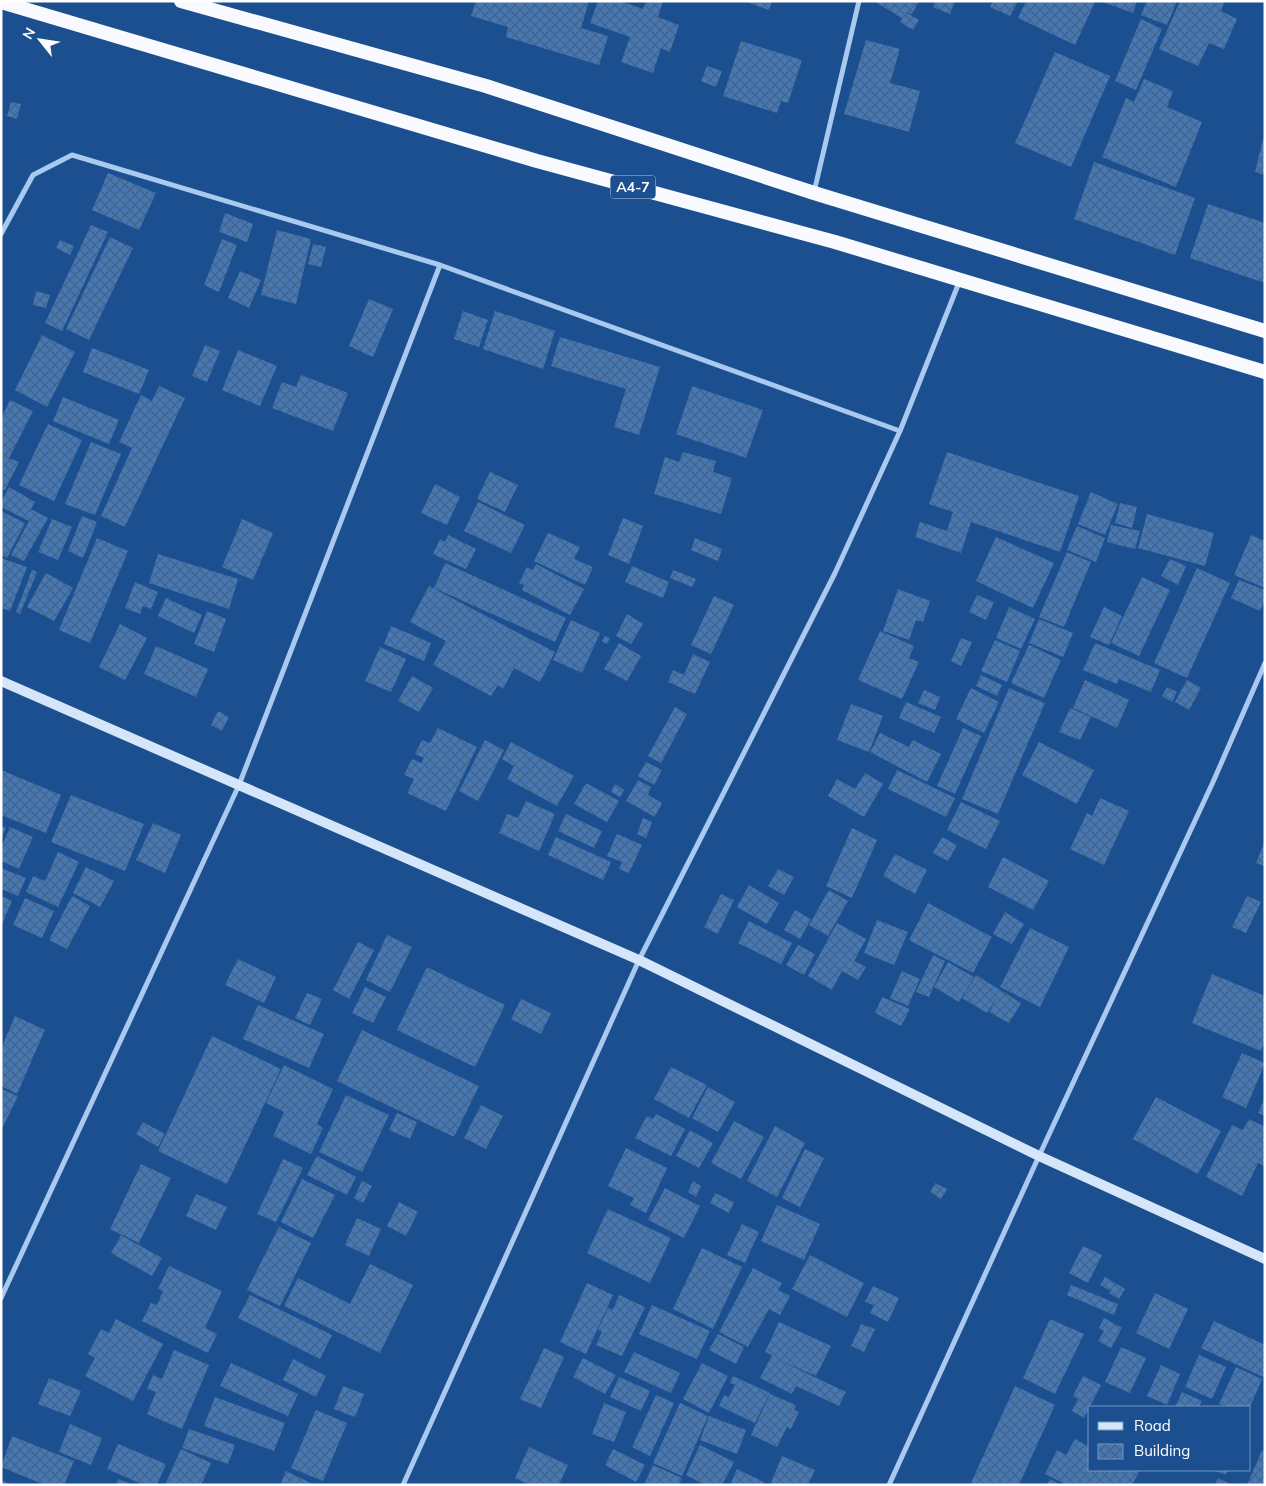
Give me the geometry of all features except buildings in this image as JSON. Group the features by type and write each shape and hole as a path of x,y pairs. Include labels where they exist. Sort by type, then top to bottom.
{"highway":[{"path":"181,1 206,4 486,86 814,193 1265,331"},
{"name":"A4-7","path":"1,2 528,158 835,242 1265,372"}],"main road":[{"path":"1,681 639,960 1039,1156 1265,1259"}],"street":[{"path":"814,193 859,1"},
{"path":"1,234 33,175 72,155 440,265 900,431"},
{"path":"1,1298 239,784 440,265"},
{"path":"403,1485 639,960 835,573 900,431 961,279"},
{"path":"889,1485 1213,782 1265,663"}]}
